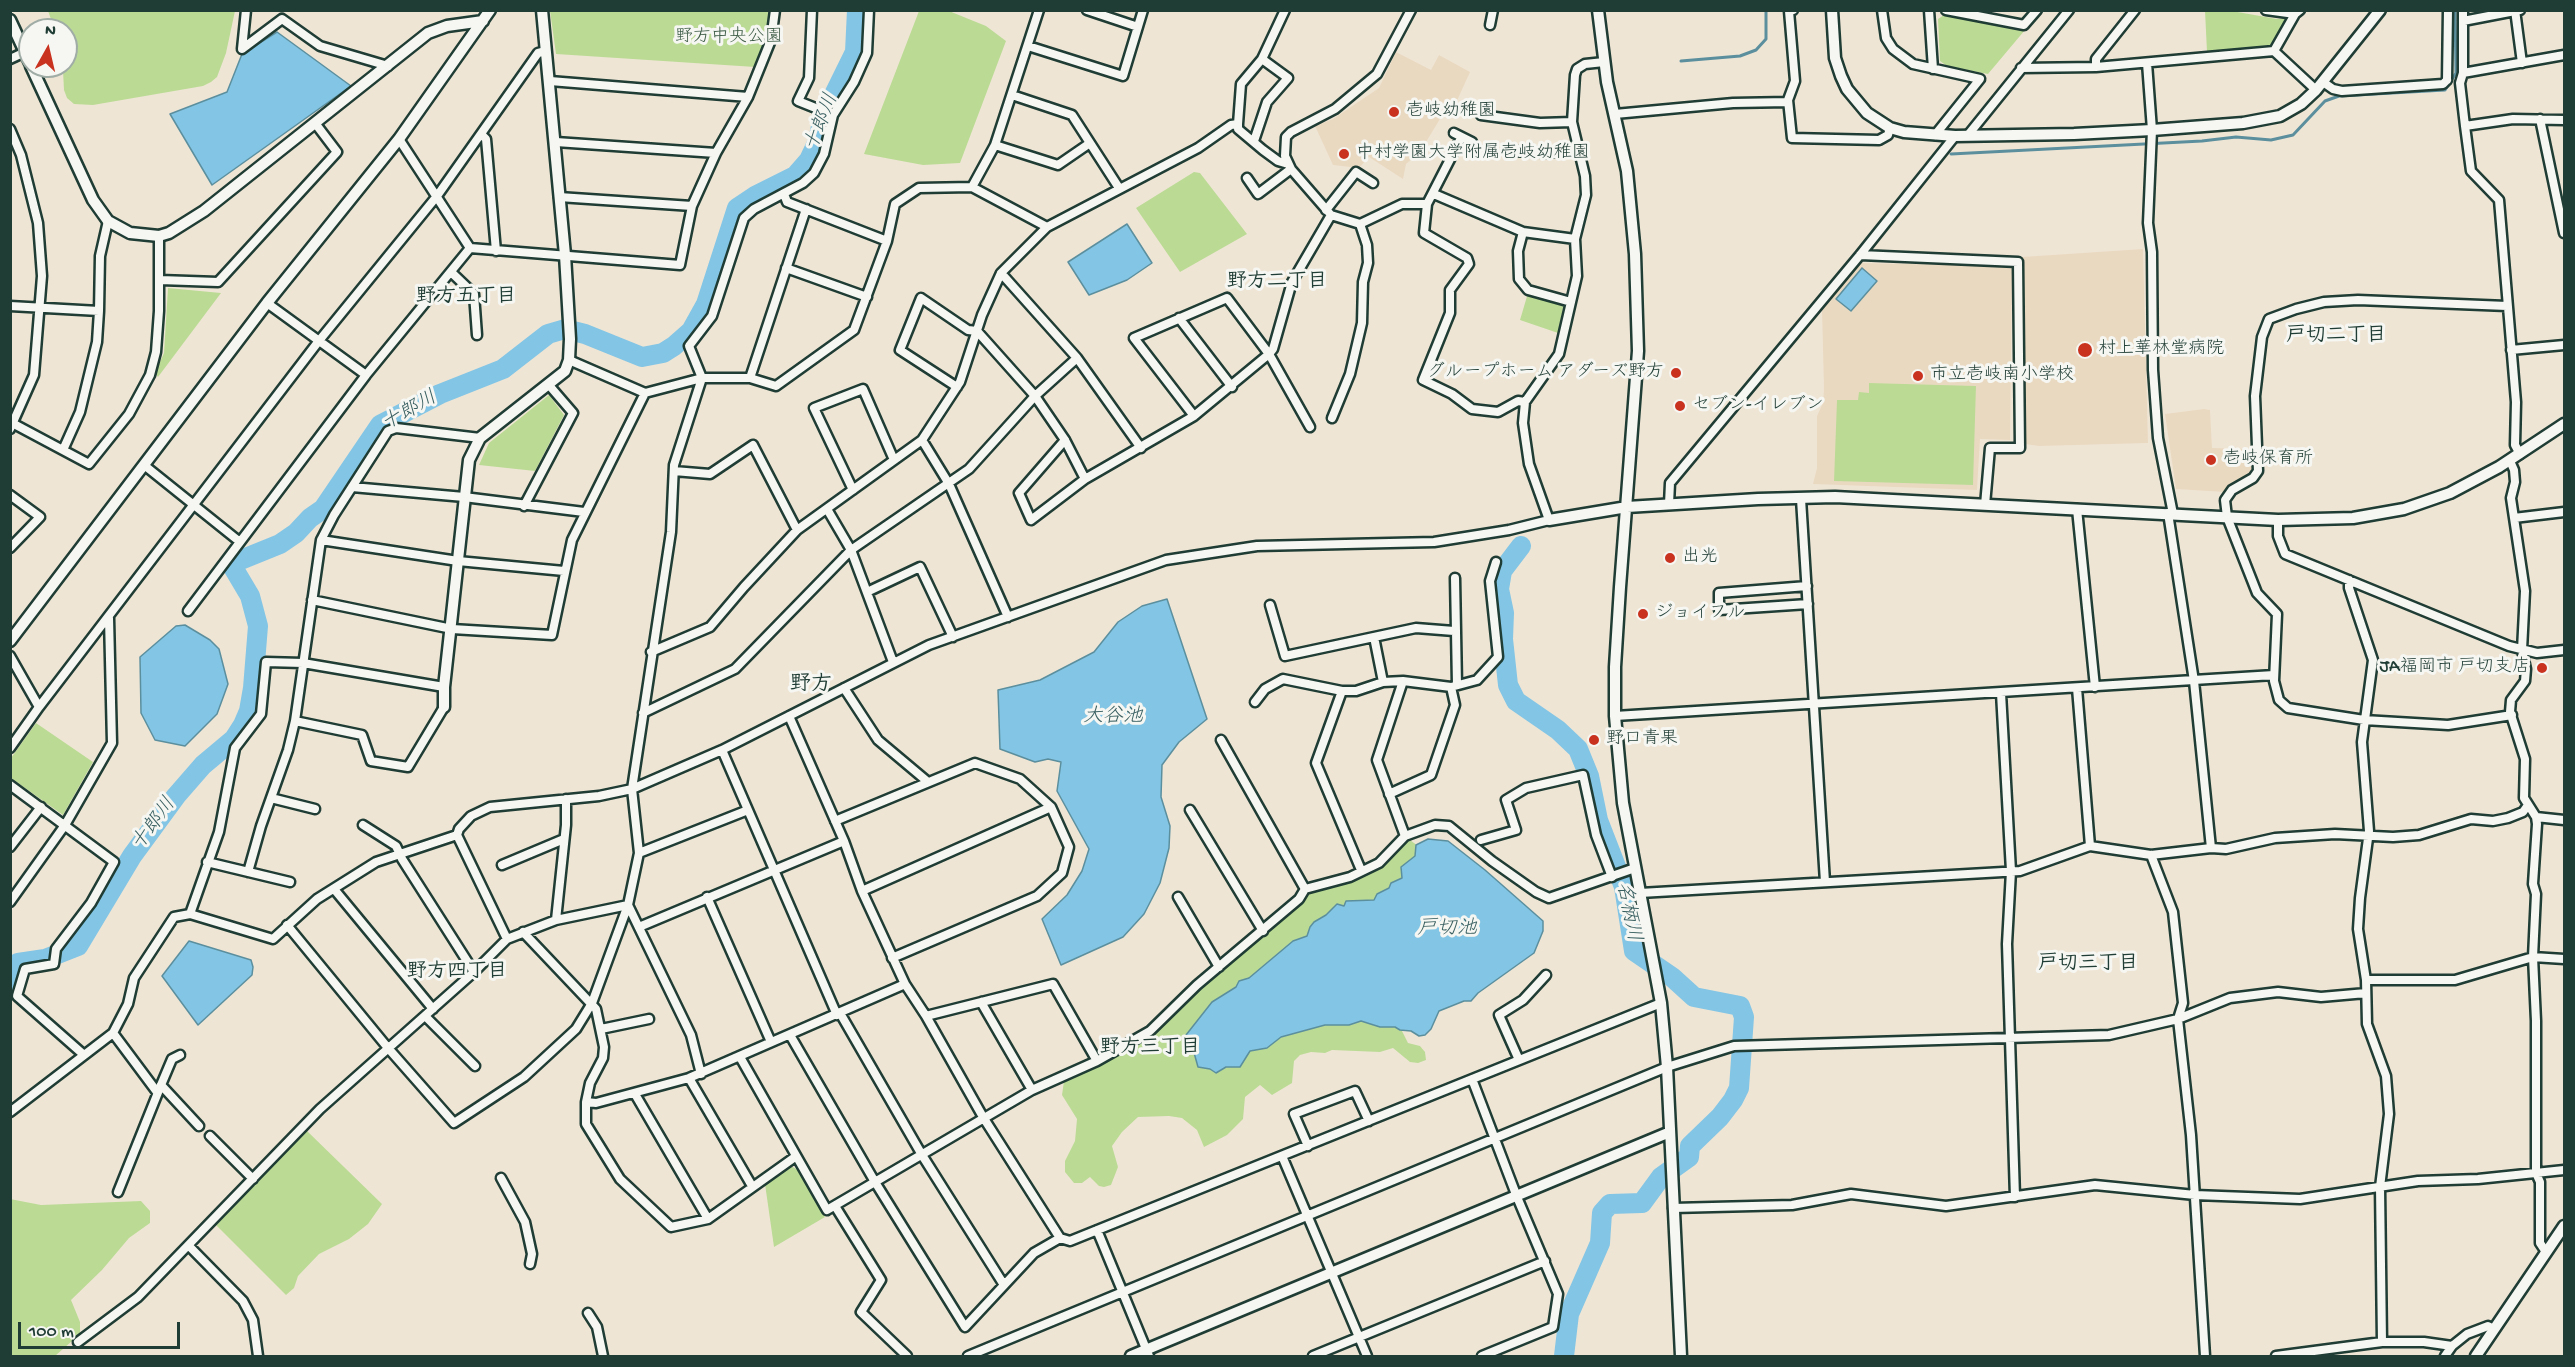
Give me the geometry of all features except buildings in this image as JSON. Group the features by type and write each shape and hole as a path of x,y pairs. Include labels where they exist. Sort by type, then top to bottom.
{"street":[{"path":"246,10 242,49 282,20 320,46 388,66"},
{"path":"10,641 267,303 399,139 490,10"},
{"path":"295,721 362,735 371,761 408,767 444,707 444,687 469,460 480,438 565,371 569,360 569,322 556,142 542,10"},
{"path":"470,248 680,264 692,206 716,153 748,97 771,40 776,10"},
{"path":"812,10 809,78 798,101 833,115"},
{"path":"287,925 388,1048 454,1123 524,1077 576,1029 592,1003 628,905 639,853 632,789 671,532 674,465 702,378 689,346 712,316 744,218 754,209 803,183 814,173 824,154 833,115 854,81 867,53 869,10"},
{"path":"1087,10 1138,27"},
{"path":"1028,46 1123,76 1143,10"},
{"path":"1286,10 1262,59 1241,84 1238,129 1289,167 1329,213 1360,224 1402,204 1427,204"},
{"path":"1289,167 1285,156 1286,137 1291,132 1335,109 1377,74 1411,10"},
{"path":"1490,25 1493,10"},
{"path":"1598,10 1604,62 1627,171 1635,254 1638,351 1615,656 1615,716 1623,803 1661,1003 1667,1067 1681,1356"},
{"path":"1793,10 1789,11 1795,81 1788,102 1792,138 1879,140 1888,135 1890,128"},
{"path":"1832,10 1836,58 1841,76 1862,108 1890,128 1904,132 1955,136 2074,134 2152,138 2280,116 2301,104 2320,86 2380,10"},
{"path":"1882,10 1886,38 1893,50 1913,64 1980,79 1935,135"},
{"path":"1929,10 1933,69"},
{"path":"1946,10 2024,26 2037,10"},
{"path":"1968,135 2069,10"},
{"path":"2096,67 2096,59 2135,10"},
{"path":"2266,10 2297,12 2274,51"},
{"path":"2021,68 2096,67 2274,51 2320,86 2342,91 2443,84 2447,80 2448,10"},
{"path":"2463,10 2463,73 2458,83 2471,171 2499,200 2516,402 2515,445 2520,454"},
{"path":"972,188 994,145 1028,46 1037,11"},
{"path":"2463,21 2516,11 2522,63"},
{"path":"10,20 18,37"},
{"path":"37,78 93,200 108,221 130,233 159,236 169,233 204,211 428,33 447,26 483,21"},
{"path":"10,748 39,706 109,618 318,342 437,196 538,53 546,51"},
{"path":"2463,73 2565,56"},
{"path":"1254,141 1267,102 1288,78 1262,59"},
{"path":"1549,520 1529,464 1523,423 1525,402 1559,354 1577,276 1575,239 1586,195 1585,176 1572,122 1577,69 1585,64 1604,62"},
{"path":"2147,63 2152,138 2148,223 2152,252 2151,311 2158,438 2194,681 2211,848"},
{"path":"2447,80 2458,83"},
{"path":"550,81 748,97"},
{"path":"1012,95 1072,115 1119,188"},
{"path":"1615,114 1733,103 1788,102"},
{"path":"1481,115 1540,123 1572,122"},
{"path":"2465,126 2540,118 2565,120"},
{"path":"2540,118 2565,232"},
{"path":"160,280 218,282 337,152 315,123"},
{"path":"651,652 710,627 797,530 922,440 957,387 1001,273 1047,227 1198,148 1231,125 1238,124"},
{"path":"10,129 21,155 38,223 42,276 34,375 12,426 89,464 129,414 150,375 156,352 160,280 159,236"},
{"path":"481,134 486,139 496,251"},
{"path":"1472,142 1457,136 1434,194 1427,204 1424,233 1467,258 1469,264 1450,290 1450,313 1423,380 1452,394 1472,409 1498,412 1518,401 1525,402"},
{"path":"1669,504 1670,483 1860,255 1955,136"},
{"path":"399,139 470,248"},
{"path":"556,142 716,153"},
{"path":"994,145 1058,165 1090,143"},
{"path":"1513,151 1547,153 1578,148"},
{"path":"1247,178 1258,194 1289,167"},
{"path":"1065,440 1018,493 1030,520 1085,478 1194,416 1232,387 1269,354 1273,349 1292,282 1329,213 1356,172 1373,183"},
{"path":"569,360 645,393 702,378 750,378 776,386 854,330 887,241 895,204 919,188 972,188 1047,227"},
{"path":"784,194 787,202 887,241"},
{"path":"1434,194 1523,232 1575,239"},
{"path":"559,197 692,206"},
{"path":"750,378 806,209"},
{"path":"63,450 83,402 97,342 100,256 108,221"},
{"path":"1332,418 1350,375 1362,323 1363,282 1368,264 1360,224"},
{"path":"1523,232 1518,251 1519,279 1528,290 1571,302"},
{"path":"188,611 366,375 470,248"},
{"path":"1860,255 2018,262 2020,448 1989,448 1985,505"},
{"path":"786,268 867,297"},
{"path":"451,272 474,294 477,335"},
{"path":"1001,273 1077,358 1141,448"},
{"path":"957,387 900,350 921,298 968,330 977,331 1035,396 1065,440 1085,478"},
{"path":"1194,416 1134,338 1227,298 1269,354 1310,427"},
{"path":"2508,306 2358,300 2324,302 2269,319 2262,337 2255,396 2258,471 2253,478 2232,490 2225,500 2227,517 2258,593 2277,614 2274,675 2279,700 2288,708 2364,720 2448,725 2512,715"},
{"path":"267,303 366,375"},
{"path":"10,306 99,310"},
{"path":"1179,318 1232,387"},
{"path":"2511,350 2565,345"},
{"path":"643,713 735,669 851,550 969,469 1035,396 1077,358"},
{"path":"525,506 573,413 548,384"},
{"path":"853,490 814,408 863,389 894,460"},
{"path":"312,600 452,629 552,635 572,540 645,393"},
{"path":"507,939 458,835 459,829 471,816 490,807 632,789 722,750 929,645 1166,560 1257,546 1434,542 1627,507 1835,497 2278,520 2353,518 2404,508 2450,493 2510,461 2565,424"},
{"path":"248,872 288,750 295,721 321,540 388,431 396,428 480,438"},
{"path":"922,440 949,484 1008,617"},
{"path":"674,471 710,474 753,445 797,530"},
{"path":"2510,461 2514,470 2515,482 2511,498 2525,591 2522,650 2526,669 2525,681 2511,700 2512,715 2525,759 2523,798 2536,817 2533,957 2536,1021 2536,1173 2540,1182 2540,1243 2547,1252"},
{"path":"144,465 240,542"},
{"path":"352,487 464,497 584,512"},
{"path":"10,495 40,517 10,548"},
{"path":"1801,499 1825,882"},
{"path":"827,509 851,550 893,662"},
{"path":"2077,509 2096,687"},
{"path":"2514,518 2565,512"},
{"path":"2278,520 2278,536 2284,554 2509,646 2536,653 2565,650"},
{"path":"321,540 458,561 564,571"},
{"path":"1255,702 1265,689 1283,679 1342,691 1356,691 1383,682 1402,681 1454,686 1477,680 1498,657 1490,581 1496,562"},
{"path":"867,592 920,567 953,637"},
{"path":"1389,794 1431,775 1455,705 1455,578"},
{"path":"2349,580 2349,588 2373,660 2362,742 2367,785 2368,836 2358,929 2366,980 2367,1024 2386,1076 2389,1114 2380,1187 2382,1342"},
{"path":"1807,586 1719,593 1719,610 1808,604"},
{"path":"1270,605 1285,656 1416,628 1454,631"},
{"path":"10,902 65,825 112,743 109,618"},
{"path":"1374,637 1383,682"},
{"path":"10,656 39,706"},
{"path":"190,914 219,832 235,748 261,714 266,662 303,663 444,687"},
{"path":"1615,716 2274,675"},
{"path":"1402,681 1377,760 1405,836"},
{"path":"844,688 878,740 928,782"},
{"path":"2077,688 2090,846"},
{"path":"1342,691 1316,763 1361,870"},
{"path":"2001,693 2011,871 2007,944 2015,1197"},
{"path":"789,716 844,841 862,891 905,984 926,1016 983,1117 1060,1238 1070,1241 1661,1003"},
{"path":"1221,740 1305,889"},
{"path":"722,750 838,1014 922,1155 1004,1285"},
{"path":"835,821 975,763 1020,779 1051,807 1069,847 1062,873 1037,896 892,958"},
{"path":"1481,840 1516,830 1506,800 1526,788 1583,774 1596,835 1612,877"},
{"path":"10,784 114,862 91,903 56,949 54,964 25,969 17,996 84,1055"},
{"path":"271,798 315,809"},
{"path":"556,920 566,799"},
{"path":"1640,893 2020,871 2090,846 2151,855 2211,848 2226,849 2275,838 2334,834 2419,835 2471,819 2493,821 2508,818 2523,812 2528,805"},
{"path":"10,847 40,807"},
{"path":"862,891 1051,807"},
{"path":"639,853 748,810"},
{"path":"1190,810 1263,931"},
{"path":"2536,817 2565,820"},
{"path":"363,825 396,846 474,972"},
{"path":"740,1057 827,1210 983,1117 1032,1090 1097,1061 1150,1031 1219,967 1299,899 1305,889 1350,878 1361,870 1379,863 1405,836 1435,825 1449,826 1492,861 1536,892 1549,898 1635,868"},
{"path":"10,1112 113,1033 128,1004 134,978 150,951 172,924 174,917 190,914 273,939 316,899 376,862 458,835"},
{"path":"502,865 564,839"},
{"path":"639,927 844,841"},
{"path":"2151,855 2173,912 2183,1003 2178,1019 2195,1195 2205,1356"},
{"path":"207,862 290,882"},
{"path":"334,889 433,1009"},
{"path":"707,897 771,1042"},
{"path":"1178,897 1219,967"},
{"path":"78,1342 138,1297 320,1109 474,972 507,939 556,920 628,905"},
{"path":"628,905 691,1035 701,1074"},
{"path":"523,932 592,1003 601,1029 604,1047 603,1058 590,1083 586,1102 586,1124 600,1143 620,1179 671,1227 708,1219 795,1157"},
{"path":"2366,980 2456,980 2533,957 2565,959"},
{"path":"1519,1060 1499,1015 1523,1000 1546,975"},
{"path":"586,1102 596,1103 634,1094 701,1074 905,984"},
{"path":"926,1016 1053,984 1097,1061"},
{"path":"968,1356 1667,1067 1741,1046 2009,1036 2109,1035 2178,1019 2230,998 2278,993 2321,997 2366,993"},
{"path":"981,1002 1032,1090"},
{"path":"425,1016 475,1066"},
{"path":"601,1029 649,1019"},
{"path":"113,1033 159,1088 199,1126"},
{"path":"790,1035 875,1182 965,1327 1034,1253 1060,1238"},
{"path":"118,1192 172,1059 180,1055"},
{"path":"689,1078 752,1186"},
{"path":"1472,1079 1517,1197 1558,1294 1553,1327 1482,1356"},
{"path":"1308,1146 1294,1114 1355,1091 1369,1121"},
{"path":"634,1094 708,1219"},
{"path":"1131,1356 1148,1353 1670,1132"},
{"path":"210,1136 253,1179"},
{"path":"1282,1156 1367,1356"},
{"path":"1673,1203 1792,1205 1851,1194 1946,1206 2095,1185 2195,1195 2300,1199 2418,1181 2565,1170"},
{"path":"501,1178 525,1222 532,1254 531,1264"},
{"path":"835,1206 881,1280 861,1311 907,1356"},
{"path":"2476,1356 2565,1226"},
{"path":"1097,1230 1148,1353"},
{"path":"189,1246 243,1301 253,1320 258,1356"},
{"path":"1313,1356 1545,1261"},
{"path":"588,1313 597,1327 603,1356"},
{"path":"2445,1356 2452,1346 2467,1334 2488,1326 2494,1329"},
{"path":"2276,1356 2382,1342 2424,1342 2452,1346"}],"shaded area":[{"name":"壱岐幼稚園","path":"1396,52 1431,70 1439,55 1470,72 1455,105 1449,104 1420,152 1406,164 1403,179 1369,157 1359,168 1333,165 1315,126 1333,119 1379,88"},
{"name":"村上華林堂病院","path":"2143,249 2148,443 2039,446 2025,444 2022,257"},
{"name":"市立壱岐南小学校","path":"1859,263 2010,266 2012,270 2010,440 1980,439 1977,490 1813,484 1817,468 1817,416 1823,403 1824,389 1822,310"},
{"name":"壱岐保育所","path":"2210,410 2212,448 2250,449 2252,470 2225,492 2176,489 2165,414"}],"green space":[{"path":"48,10 235,11 226,53 217,77 211,82 203,86 93,105 74,104 67,98 64,90 63,78 78,78 78,18 51,18"},
{"name":"野方中央公園","path":"550,11 769,11 767,38 755,67 556,54"},
{"path":"919,11 949,11 986,26 1006,41 960,163 923,165 864,154"},
{"path":"2205,11 2232,11 2277,19 2289,18 2273,45 2207,52"},
{"path":"1944,15 2025,30 1988,74 1947,66 1940,61 1938,19"},
{"path":"1194,172 1200,173 1247,234 1180,272 1136,208"},
{"path":"168,288 221,293 158,377 155,373 164,353"},
{"path":"1528,293 1564,303 1558,333 1520,320"},
{"path":"1869,383 1976,386 1973,485 1834,481 1837,400 1858,400 1859,392 1869,393"},
{"path":"549,395 564,415 535,471 479,465 489,443"},
{"path":"36,723 93,762 63,815 11,778 11,758"},
{"path":"1410,840 1418,846 1420,852 1408,874 1250,1048 1281,1034 1307,1027 1357,1020 1400,1027 1408,1043 1420,1046 1425,1052 1426,1060 1418,1063 1410,1062 1393,1048 1380,1052 1332,1050 1325,1053 1311,1052 1300,1055 1294,1061 1292,1083 1272,1095 1260,1085 1245,1097 1243,1119 1227,1135 1204,1147 1197,1130 1182,1118 1138,1117 1122,1132 1112,1146 1118,1167 1111,1185 1099,1186 1090,1177 1082,1183 1074,1183 1065,1172 1065,1161 1075,1141 1077,1119 1062,1095 1064,1081 1153,1033 1308,892 1347,882 1380,867 1403,843"},
{"path":"306,1130 382,1204 368,1224 349,1239 319,1254 298,1276 294,1288 286,1295 216,1225"},
{"path":"791,1166 798,1170 825,1217 774,1247 765,1184"},
{"path":"10,1199 41,1205 141,1201 150,1211 150,1223 129,1238 102,1270 71,1300 80,1322 80,1334 55,1356 11,1356"}],"water":[{"path":"277,32 351,86 212,185 170,114 227,92 242,54"},
{"path":"1127,224 1152,263 1127,280 1089,295 1068,262"},
{"path":"1862,268 1877,281 1851,311 1836,299"},
{"name":"大谷池","path":"1167,599 1207,719 1179,742 1162,765 1161,797 1170,826 1169,848 1160,883 1144,914 1123,937 1061,965 1042,919 1067,895 1082,871 1089,849 1057,791 1061,762 1048,759 1035,762 1000,749 998,690 1040,680 1094,652 1118,622 1142,606"},
{"path":"185,625 210,640 219,649 228,684 217,714 185,746 155,740 141,713 140,657 176,626"},
{"name":"戸切池","path":"1428,839 1448,841 1543,921 1543,931 1534,953 1478,993 1471,1001 1464,1001 1439,1011 1431,1029 1425,1035 1419,1036 1411,1031 1395,1027 1380,1027 1361,1021 1349,1025 1325,1025 1281,1037 1267,1048 1250,1051 1240,1067 1226,1067 1216,1073 1210,1069 1198,1067 1191,1042 1186,1035 1212,1002 1236,987 1239,981 1249,978 1293,941 1307,936 1314,922 1326,915 1337,904 1344,906 1346,901 1374,900 1377,894 1389,888 1391,883 1402,878 1401,867 1415,856 1416,845"},
{"path":"189,941 251,960 253,967 252,975 198,1025 162,976"}],"waterway":[{"name":"十郎川","path":"10,983 18,963 45,959 78,946 132,856 176,796 203,765 234,739 243,725 249,711 253,688 258,626 250,596 234,569 238,561 280,544 323,509 380,425 440,394 503,369 548,334 565,329 585,334 642,357 663,353 691,331 706,304 737,208 755,196 795,176 809,160 818,141 823,117 855,52 857,10"},
{"path":"1681,61 1740,56 1756,50 1766,39 1766,10"},
{"path":"1951,154 2202,141 2236,137 2271,140 2293,135 2325,101 2339,96 2445,90 2456,73 2455,10"},
{"name":"名柄川","path":"1521,546 1502,571 1499,589 1504,613 1503,639 1508,685 1516,701 1558,730 1578,749 1589,776 1598,820 1624,887 1634,951 1672,977 1694,997 1740,1006 1744,1017 1739,1088 1733,1100 1720,1117 1690,1146 1689,1157 1661,1177 1642,1203 1610,1204 1602,1213 1600,1243 1569,1314 1564,1356"},
{"name":"十郎川","path":"10,964 18,963"}],"place":[{"name":"壱岐幼稚園","path":"1394,112"},
{"name":"中村学園大学附属壱岐幼稚園","path":"1344,154"},
{"name":"村上華林堂病院","path":"2085,350"},
{"name":"グループホーム アダーズ野方","path":"1676,373"},
{"name":"市立壱岐南小学校","path":"1918,376"},
{"name":"セブン-イレブン","path":"1680,406"},
{"name":"壱岐保育所","path":"2211,460"},
{"name":"出光","path":"1670,558"},
{"name":"ジョイフル","path":"1643,614"},
{"name":"JA福岡市 戸切支店","path":"2542,668"},
{"name":"野口青果","path":"1594,740"}],"district":[{"name":"野方二丁目","path":"1277,283"},
{"name":"野方五丁目","path":"466,298"},
{"name":"戸切二丁目","path":"2336,337"},
{"name":"野方","path":"811,686"},
{"name":"戸切三丁目","path":"2088,965"},
{"name":"野方四丁目","path":"457,973"},
{"name":"野方三丁目","path":"1150,1049"}]}
